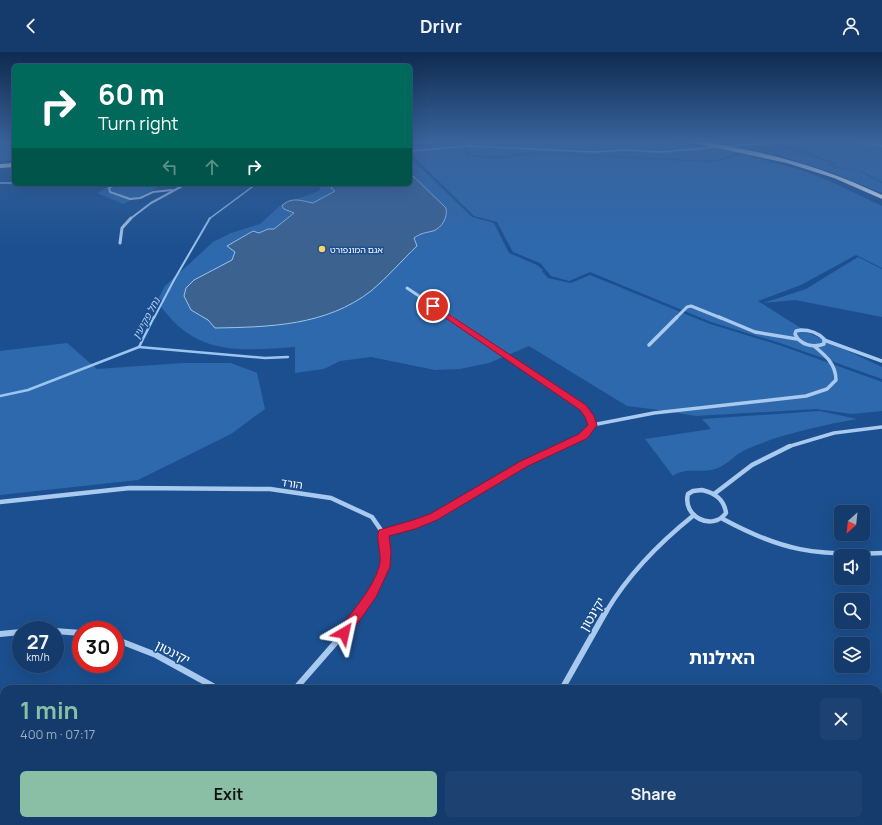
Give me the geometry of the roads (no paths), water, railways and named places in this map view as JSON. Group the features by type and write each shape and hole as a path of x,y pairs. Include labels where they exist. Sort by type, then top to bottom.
{"highway":[{"path":"835,178 882,202"},
{"path":"838,178 882,197"}],"street":[{"path":"112,186 109,188 110,192 130,199 140,198 153,192 174,190"},
{"path":"120,243 121,229 132,217 182,186"},
{"path":"383,533 433,517 524,464 583,437 592,425 590,416 583,408 407,288"},
{"path":"649,346 687,307 691,306 748,330 776,337 797,339 804,344 814,346 823,345 824,340"},
{"path":"797,339 795,332 805,330 818,334 824,340 882,361"},
{"path":"592,425 654,412 818,393 832,385 836,380 836,374 832,363 814,346"},
{"path":"714,494 758,461 787,447 832,434 882,428"},
{"name":"הורד","path":"0,502 130,488 270,489 331,498 372,517 383,533 386,551 385,567 372,593 344,633 298,685"},
{"path":"702,490 714,494 722,501 726,508 726,513 723,519 716,522 710,522 694,515 689,510 686,503 686,498 689,493 702,490"},
{"name":"יקינטון","path":"564,685 609,607 627,580 649,554 694,515"},
{"path":"723,519 760,539 801,551 832,555 882,553"},
{"path":"0,634 12,633"},
{"name":"יקינטון","path":"124,642 156,654 211,685"}],"waterway":[{"path":"0,183 12,183"},
{"name":"נחל פקיעין","path":"210,218 253,186"},
{"name":"נחל פקיעין","path":"154,318 210,218"},
{"name":"נחל פקיעין","path":"139,347 154,317"},
{"name":"נחל פקיעין","path":"0,396 28,390 139,347"},
{"path":"139,347 265,358 288,357"}],"place":[{"name":"אגם המונפורט","path":"322,249"}],"district":[{"name":"האילנות","path":"722,657"}]}
